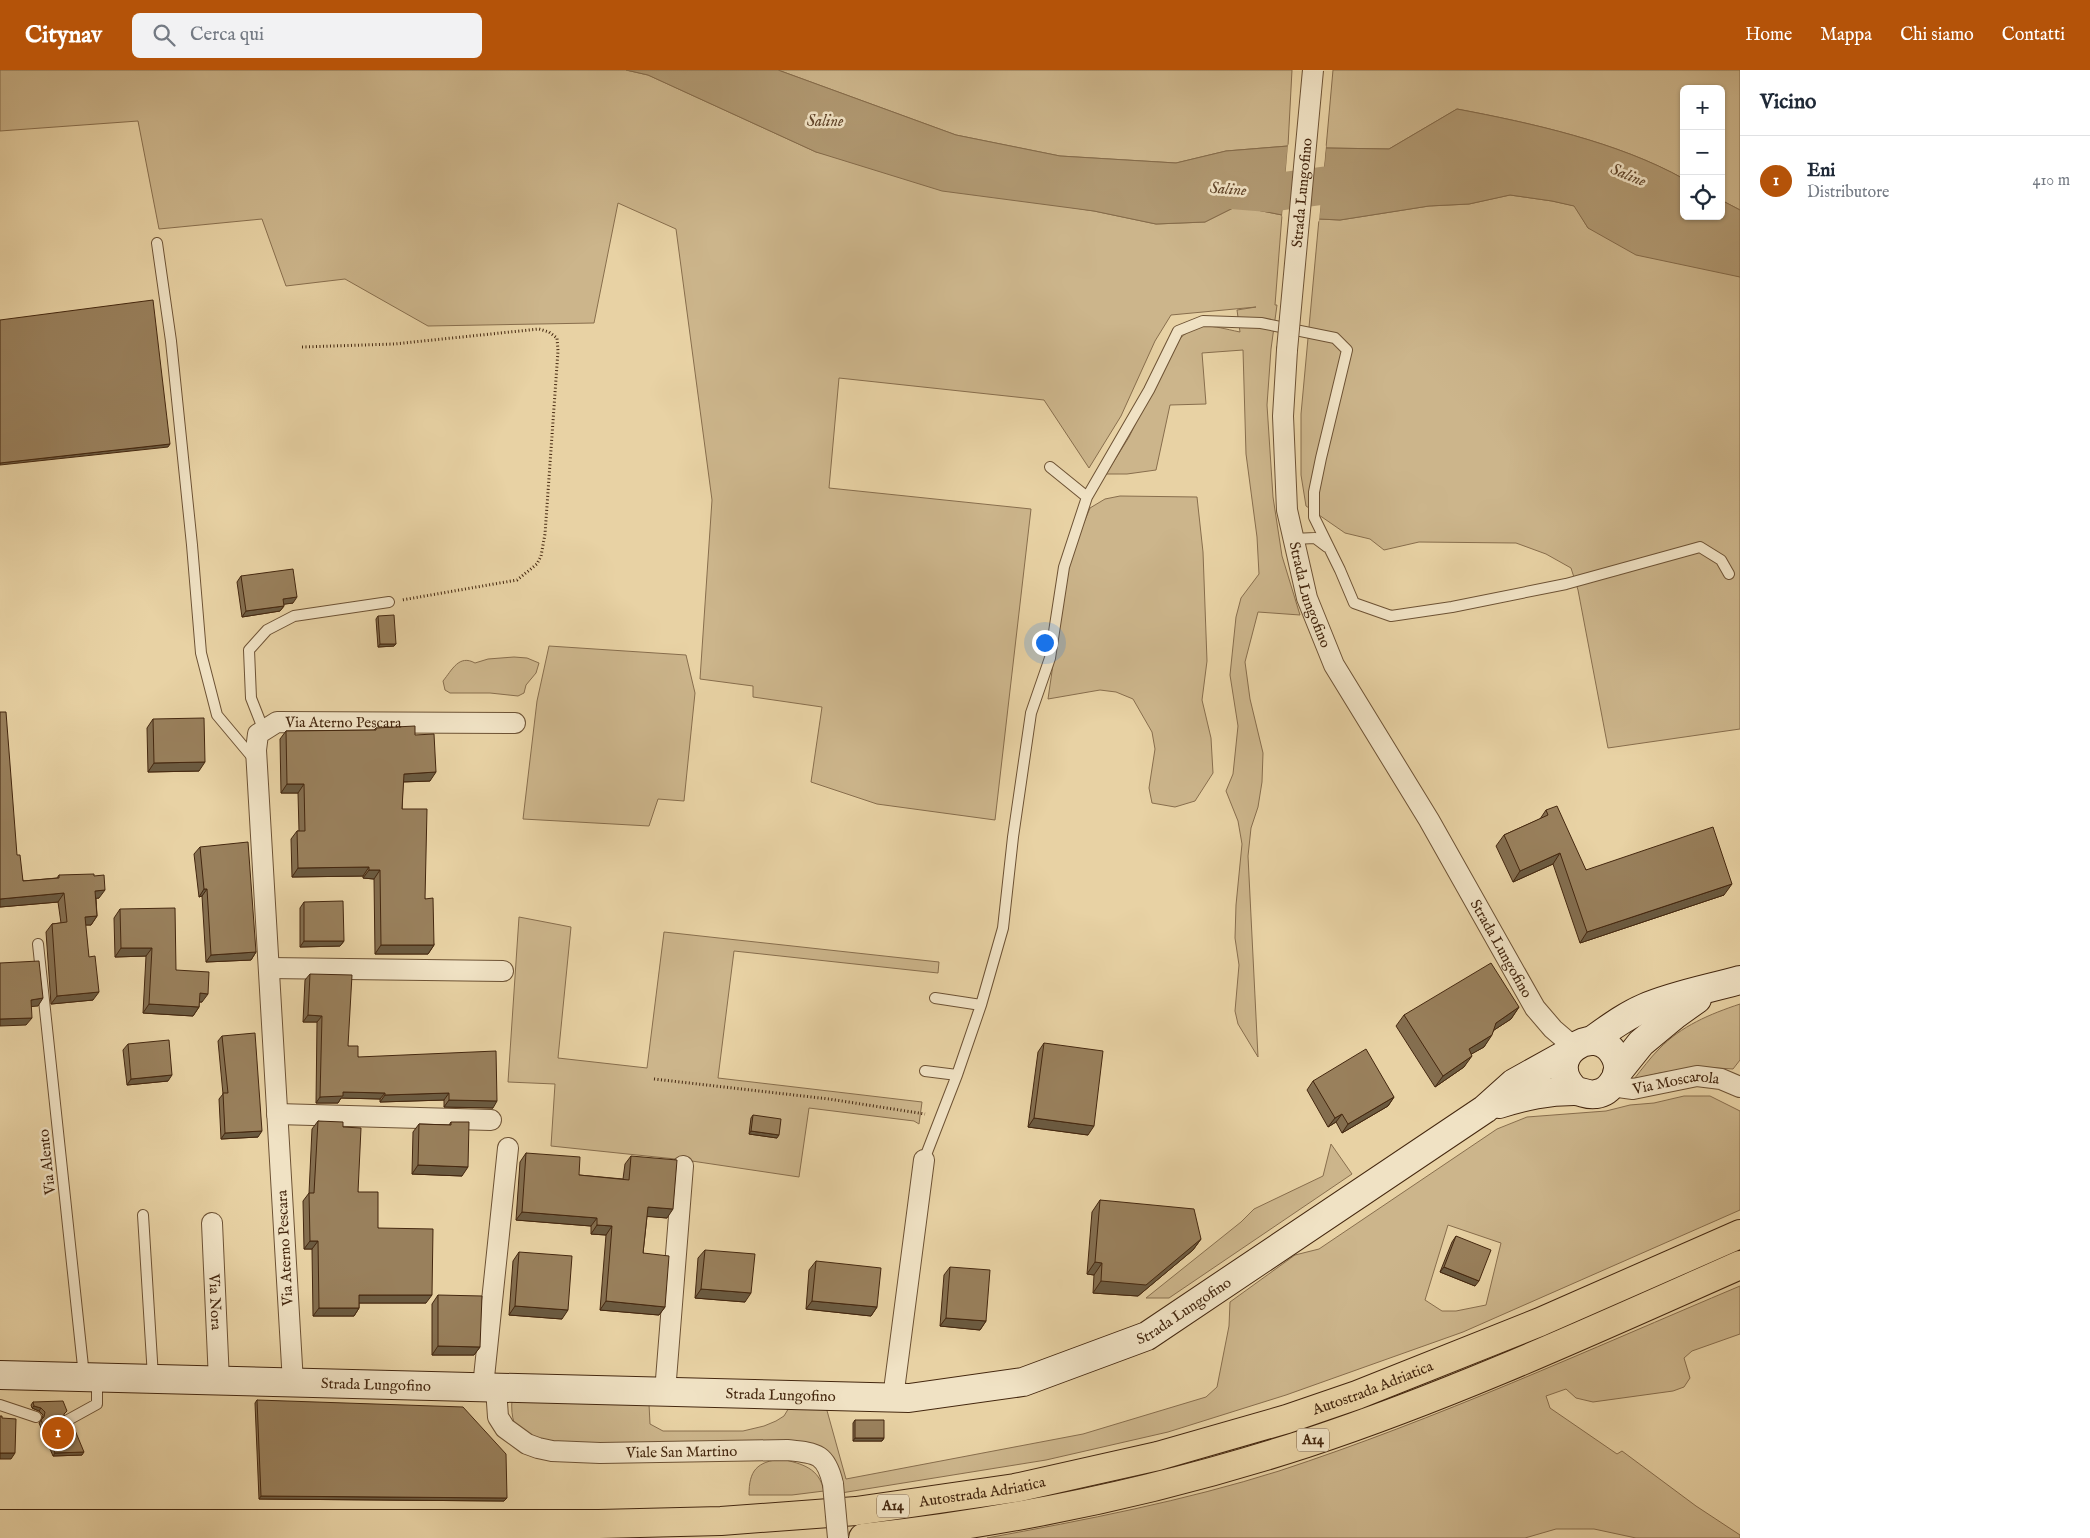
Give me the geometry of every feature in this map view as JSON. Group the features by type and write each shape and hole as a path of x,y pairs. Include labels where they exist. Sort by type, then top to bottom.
{"highway":[{"name":"Autostrada Adriatica","path":"0,1524 590,1524 721,1521 856,1511 1015,1488 1158,1456 1287,1419 1357,1395 1540,1322 1740,1234"},
{"name":"Autostrada Adriatica","path":"863,1538 915,1532 1046,1511 1189,1478 1306,1443 1431,1397 1572,1339 1740,1265"}],"main road":[{"name":"Strada Lungofino","path":"0,1375 893,1398 908,1398 1023,1382 1147,1336 1485,1109 1514,1083 1643,1008 1729,983"},
{"name":"Strada Lungofino","path":"1485,1109 1532,1094 1576,1091 1584,1094 1599,1094 1614,1079 1641,1043 1676,1014 1729,983"},
{"name":"Strada Lungofino","path":"1578,1047 1599,1042 1612,1051 1616,1058 1614,1079"},
{"path":"1576,1091 1570,1085 1564,1070 1578,1047"}],"street":[{"name":"Strada Lungofino","path":"1313,70 1287,350 1283,416 1287,510 1307,598 1334,665 1429,820 1535,1008 1553,1029 1578,1047"},
{"name":"Via Aterno Pescara","path":"293,1382 268,968 257,763 258,734 277,722 515,723"},
{"path":"268,968 503,971"},
{"name":"Via Moscarola","path":"1614,1079 1633,1089 1697,1076 1721,1078 1740,1087"},
{"path":"277,1114 492,1120"},
{"name":"Viale San Martino","path":"508,1148 490,1388 498,1417 505,1428 527,1444 552,1451 600,1453 788,1450 818,1455 830,1468 838,1538"},
{"path":"893,1398 924,1160"},
{"path":"664,1392 682,1166"},
{"name":"Via Nora","path":"212,1223 219,1381"}],"lane":[{"path":"157,243 171,341 201,653 217,715 257,763"},
{"path":"924,1160 957,1075 1003,928 1013,837 1031,713 1050,658 1064,567 1087,497 1149,390 1178,330 1203,321 1261,323 1335,338 1348,350 1314,492 1314,517 1354,603 1391,616 1452,607 1566,584 1700,547 1721,560 1729,574"},
{"path":"1050,467 1087,497"},
{"path":"1293,539 1315,538 1330,549"},
{"path":"264,730 251,698 249,650 267,630 294,616 389,602"},
{"name":"Via Alento","path":"38,944 90,1377 97,1404 68,1420"},
{"path":"935,998 980,1005"},
{"path":"926,1071 957,1075"},
{"path":"143,1216 154,1379"},
{"path":"0,1405 36,1417"}],"path":[{"path":"302,347 394,344 539,329 549,332 556,338 558,350 547,507 541,556 537,564 517,580 389,602"},
{"path":"654,1079 829,1099 941,1118"}],"shaded area":[{"path":"0,70 626,70 648,75 816,152 1030,201 1094,211 1156,224 1205,222 1237,206 1282,215 1275,305 1277,305 1271,349 1267,405 1273,497 1282,556 1300,615 1258,612 1245,662 1250,699 1263,753 1262,782 1258,807 1251,828 1248,856 1258,1057 1238,1024 1235,1011 1239,965 1235,938 1236,905 1242,844 1238,821 1226,791 1233,774 1238,726 1230,675 1236,617 1241,598 1259,574 1257,537 1246,454 1243,350 1202,353 1206,404 1170,405 1156,470 1127,474 1106,474 1129,437 1175,343 1183,335 1198,327 1205,326 1240,332 1237,310 1256,307 1171,315 1155,341 1121,416 1089,468 1044,400 839,378 829,488 1031,509 995,820 877,804 811,782 822,707 753,697 753,686 700,679 712,500 676,229 618,203 594,323 428,326 345,279 286,286 262,219 159,229 138,121 0,131"},
{"path":"778,70 1292,70 1288,146 1226,151 1176,163 1060,156 956,135"},
{"path":"1333,70 1740,70 1740,210 1725,202 1725,85 1680,85 1680,177 1631,154 1574,135 1457,109 1389,149 1326,148"},
{"path":"1510,195 1575,206 1588,228 1740,277 1740,729 1608,748 1578,590 1571,568 1546,554 1516,543 1419,542 1384,550 1370,539 1345,533 1306,506 1301,475 1301,414 1319,219 1340,220 1429,206 1469,204"},
{"path":"1120,496 1197,497 1203,552 1207,661 1202,700 1211,738 1213,773 1195,801 1175,807 1152,803 1149,788 1155,749 1152,732 1133,699 1116,692 1100,690 1048,699 1068,561 1090,508 1105,499"},
{"path":"549,646 686,655 695,693 684,801 658,799 649,826 523,819 537,701"},
{"path":"527,658 539,663 536,673 526,685 524,693 518,696 490,693 450,693 445,690 443,681 456,664 460,662 465,660 475,663 488,659"},
{"path":"519,917 571,927 558,1058 647,1068 664,932 939,962 938,973 734,951 718,1078 922,1102 919,1124 914,1121 809,1108 799,1177 685,1160 551,1146 555,1084 508,1082"},
{"path":"1740,1004 1740,1060 1733,1069 1700,1067 1634,1079 1656,1052 1686,1027"},
{"path":"1684,1096 1710,1096 1740,1111 1740,1210 1463,1332 1286,1395 1168,1432 1046,1460 841,1493 794,1441 563,1444 532,1439 518,1430 514,1422 512,1399 649,1404 650,1424 663,1431 743,1431 776,1421 784,1416 790,1406 826,1407 846,1479 1083,1434 1206,1397 1217,1387 1229,1326 1230,1302 1295,1255 1319,1249 1497,1129 1527,1117 1606,1111 1630,1105 1654,1103","holes":["1448,1225 1501,1243 1486,1305 1456,1311 1442,1311 1425,1300"]},
{"path":"1331,1144 1352,1174 1169,1298 1146,1298 1241,1222 1254,1209 1323,1176"},
{"path":"1740,1286 1740,1334 1692,1351 1684,1358 1690,1378 1684,1387 1673,1391 1593,1402 1576,1398 1566,1389 1546,1396 1550,1408 1617,1454 1622,1451 1696,1506 1740,1535 1740,1538 1636,1538 1594,1529 1556,1529 1525,1538 987,1538 1171,1501 1279,1471 1338,1451 1454,1406"},
{"path":"781,1459 809,1468 822,1483 824,1491 792,1495 749,1495 749,1486 756,1469 766,1462"}],"water":[{"name":"Saline","path":"626,70 778,70 956,135 1060,156 1176,163 1226,151 1288,146 1282,215 1237,206 1205,222 1156,224 1094,211 942,191 816,152 648,75"},
{"path":"1457,109 1574,135 1631,154 1680,177 1680,220 1725,220 1725,202 1740,210 1740,277 1636,255 1588,228 1574,206 1510,195 1469,204 1429,206 1340,220 1319,219 1326,148 1389,149"}],"pier":[{"path":"1288,144 1290,147 1284,215 1282,217"},
{"path":"1326,145 1319,222 1317,219 1323,148"}],"building":[{"path":"153,300 170,444 0,463 0,320"},
{"path":"293,569 297,597 283,599 284,606 246,611 241,576"},
{"path":"394,615 396,644 380,644 378,616"},
{"path":"0,712 6,712 17,855 20,855 23,881 59,878 59,875 104,875 105,890 95,891 97,916 85,917 89,957 95,956 99,992 57,996 52,924 67,922 64,893 0,899"},
{"path":"204,718 205,762 154,763 153,719"},
{"path":"415,726 415,735 434,734 436,772 404,774 402,809 427,809 425,899 433,898 434,945 381,945 380,870 369,870 369,867 298,868 297,831 305,831 304,784 287,784 286,731 376,730 376,728"},
{"path":"1557,806 1586,870 1713,827 1732,884 1587,932 1560,853 1520,871 1504,835 1548,815 1546,810"},
{"path":"248,842 256,952 211,955 207,889 204,889 200,847"},
{"path":"343,901 344,941 304,941 304,902"},
{"path":"175,908 176,970 209,972 208,994 200,993 199,1007 149,1004 152,948 121,948 120,909"},
{"path":"39,961 43,998 31,1000 32,1018 0,1019 0,963"},
{"path":"1491,963 1519,1007 1496,1023 1492,1035 1469,1049 1472,1056 1443,1076 1404,1015"},
{"path":"310,974 352,975 348,1046 358,1046 358,1057 496,1051 497,1101 449,1100 449,1093 385,1095 385,1093 343,1092 343,1096 320,1097 322,1016 308,1015"},
{"path":"255,1033 262,1131 225,1133 223,1093 228,1093 222,1036"},
{"path":"169,1040 172,1075 131,1079 128,1044"},
{"path":"1044,1043 1103,1051 1094,1126 1034,1118"},
{"path":"1366,1049 1394,1097 1348,1124 1342,1114 1335,1118 1313,1081"},
{"path":"753,1115 781,1119 779,1135 751,1131"},
{"path":"318,1121 343,1122 343,1127 361,1128 358,1192 378,1192 378,1228 433,1229 432,1295 359,1295 359,1308 319,1308 318,1241 310,1241 309,1193 314,1193"},
{"path":"451,1122 469,1122 468,1167 418,1165 419,1124 451,1125"},
{"path":"526,1153 580,1157 579,1175 629,1180 631,1156 677,1160 673,1209 648,1207 643,1253 669,1256 665,1307 606,1301 612,1226 597,1225 597,1218 522,1212"},
{"path":"1100,1200 1194,1209 1201,1239 1146,1285 1101,1281 1102,1263 1095,1262"},
{"path":"1456,1236 1491,1250 1479,1281 1444,1267"},
{"path":"705,1250 755,1254 751,1293 701,1289"},
{"path":"519,1252 572,1256 568,1310 515,1306"},
{"path":"816,1261 881,1268 877,1307 812,1301"},
{"path":"950,1267 990,1270 986,1321 946,1318"},
{"path":"438,1295 482,1296 480,1347 438,1346"},
{"path":"257,1400 463,1407 506,1454 507,1498 261,1496"},
{"path":"63,1401 67,1411 64,1414 64,1420 67,1423 72,1423 84,1452 55,1453 41,1420 45,1412 41,1408 34,1406 33,1402"},
{"path":"0,1416 2,1418 16,1419 15,1453 0,1453"},
{"path":"855,1420 884,1420 884,1438 855,1438"}],"waterway":[{"name":"Saline","path":"1232,190 1269,193 1373,179"}],"place":[{"name":"Eni","path":"58,1433"}]}
